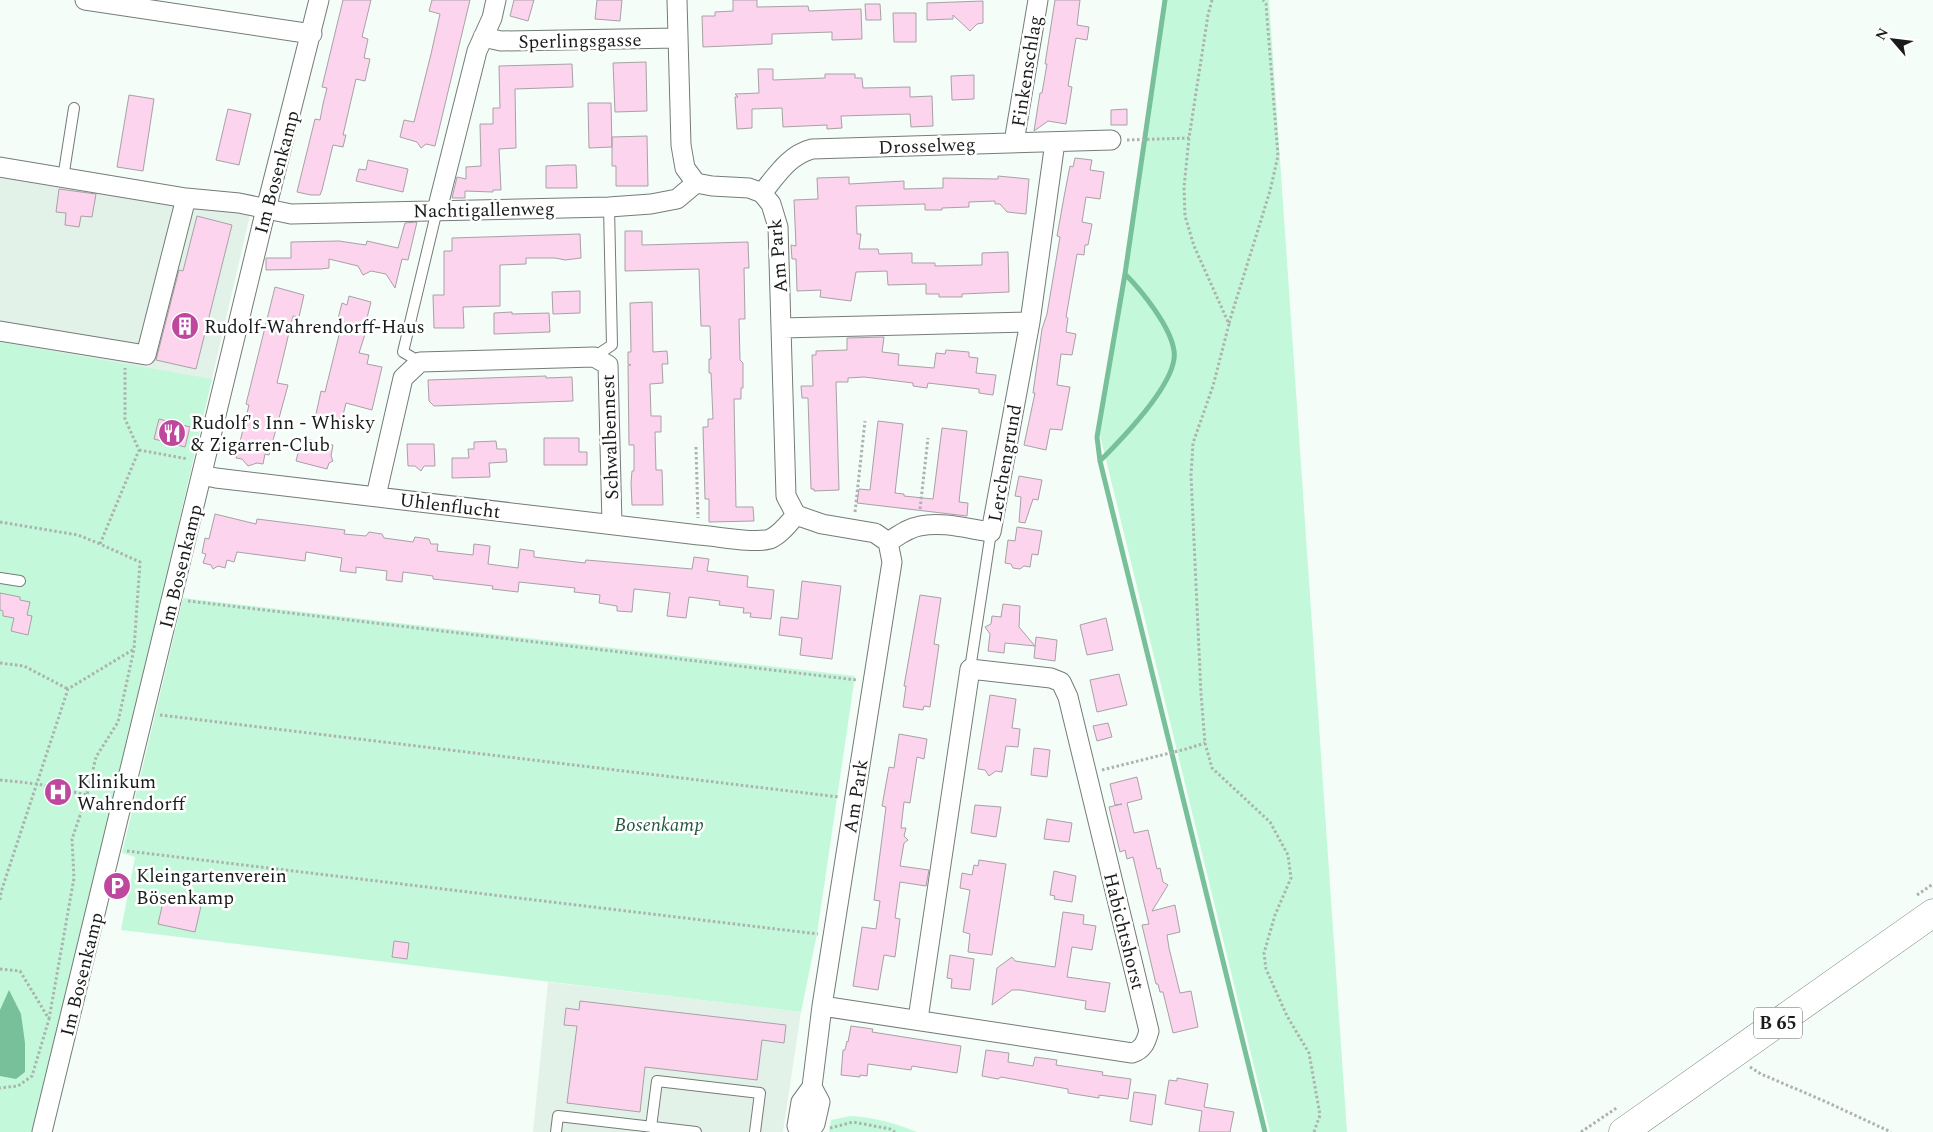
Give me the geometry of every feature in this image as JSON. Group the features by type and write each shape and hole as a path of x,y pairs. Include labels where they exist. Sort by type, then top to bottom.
{"main road":[{"name":"B 65","path":"1623,1132 1933,913"}],"street":[{"path":"85,0 312,34"},
{"name":"Im Bosenkamp","path":"42,1132 266,209 312,34 319,0"},
{"path":"437,210 477,51 492,18 496,0"},
{"path":"678,0 677,38 681,145 685,168 696,183"},
{"name":"Finkenschlag","path":"1014,142 1038,0"},
{"name":"Sperlingsgasse","path":"483,37 501,42 677,38"},
{"name":"Drosselweg","path":"762,193 799,152 812,149 1111,140"},
{"name":"Lerchengrund","path":"888,542 918,526 935,524 991,532 1030,322 1055,142"},
{"name":"Nachtigallenweg","path":"0,167 186,198 239,203 291,214 609,207 651,204 677,199 696,183"},
{"name":"Am Park","path":"696,183 749,188 762,193 771,204 778,227 786,496 796,515"},
{"path":"0,331 146,355 186,198"},
{"path":"782,328 1030,322"},
{"name":"Schwalbennest","path":"420,362 594,357 608,365 612,524"},
{"path":"376,496 403,378 420,362"},
{"name":"Uhlenflucht","path":"202,475 698,535 760,540 771,538 786,527 796,515"},
{"path":"796,515 822,524 875,533 888,542"},
{"name":"Am Park","path":"800,1132 797,1126 801,1102 812,1087 822,1006 892,562 888,542"},
{"path":"918,1019 970,669"},
{"name":"Habichtshorst","path":"822,1006 918,1019 1132,1053 1139,1051 1146,1042 1149,1031 1068,697 1061,682 1051,678 970,669"},
{"name":"Am Park","path":"812,1087 820,1102 816,1124 818,1130"}],"lane":[{"path":"63,178 74,108"},
{"name":"Schwalbennest","path":"594,357 612,345 609,207"},
{"path":"420,362 403,352 437,210"},
{"path":"970,669 991,532"},
{"path":"0,578 20,582"},
{"path":"651,1127 657,1081 760,1093 755,1132"},
{"path":"556,1132 558,1116 696,1132"}],"path":[{"path":"1212,0 1189,138 1184,187 1185,216 1194,246 1229,324"},
{"path":"1263,0 1266,4 1278,156 1270,191 1229,324 1213,386 1193,443 1191,476 1204,743 1212,768 1270,822 1288,854 1292,878 1275,915 1264,952 1266,969 1287,1016 1309,1053 1320,1116 1314,1132"},
{"path":"1138,140 1189,138"},
{"path":"100,544 139,450 125,419 125,352"},
{"path":"853,528 865,421"},
{"path":"918,526 928,438"},
{"path":"696,447 698,535"},
{"path":"139,450 193,460 202,475"},
{"path":"0,522 78,535 140,562 134,649 118,722 96,757 87,795 72,839 74,878 49,1019 32,1076 18,1086 0,1088"},
{"path":"182,600 854,680"},
{"path":"0,900 1,892 68,689 134,649"},
{"path":"0,663 24,666 68,689"},
{"path":"155,714 838,797"},
{"path":"1087,774 1170,754 1204,743"},
{"path":"0,780 38,784 87,795"},
{"path":"122,850 816,934"},
{"path":"0,969 20,971 49,1019"},
{"path":"1737,1052 1747,1066 1761,1074 1891,1132"},
{"path":"818,1130 853,1122 890,1129 895,1132"}],"shaded area":[{"name":"Klinikum Wahrendorff","path":"0,171 250,215 39,1123 0,1132"},
{"path":"548,982 801,1012 783,1132 533,1132"},
{"path":"9,990 21,1014 25,1043 25,1072 16,1079 0,1076 0,1010"}],"green space":[{"path":"1163,0 1269,0 1347,1132 1270,1132 1098,427 1146,130"},
{"name":"Klinikum Wahrendorff","path":"0,342 212,379 39,1123 34,1132 0,1132"},
{"name":"Bosenkamp","path":"183,598 855,676 817,934 801,1012 121,930 135,857 122,853"},
{"path":"850,1116 884,1121 917,1132 829,1132 831,1120"}],"building":[{"path":"343,0 371,0 362,37 368,39 364,58 370,59 365,81 356,79 343,135 346,135 343,147 333,145 320,195 311,195 297,192 315,119 320,120 327,88 322,87"},
{"path":"432,0 470,0 435,146 426,144 421,148 417,142 400,137 404,120 414,122 431,54 440,14 429,11"},
{"path":"514,0 534,0 528,21 510,16"},
{"path":"597,0 622,0 620,21 595,19"},
{"path":"733,0 757,0 757,7 808,6 809,11 861,9 862,39 832,40 832,32 772,34 772,44 703,47 702,16 715,16 715,12 733,11"},
{"path":"1055,0 1080,0 1077,25 1089,27 1087,40 1076,38 1068,86 1072,87 1066,124 1048,121 1034,131 1047,64 1045,64"},
{"path":"983,1 983,23 977,24 970,31 953,15 953,19 927,20 927,3"},
{"path":"865,4 880,4 881,20 866,20"},
{"path":"893,13 916,13 916,42 894,42"},
{"path":"646,62 647,111 615,112 613,63"},
{"path":"572,64 573,87 515,89 516,148 499,149 501,190 493,190 493,192 465,191 465,198 452,198 457,177 466,179 466,167 481,166 480,124 493,124 493,108 500,108 499,66"},
{"path":"758,69 773,69 773,80 825,78 825,74 855,74 855,78 862,78 863,88 910,87 910,97 932,96 933,126 911,127 910,114 841,116 842,128 827,129 827,125 783,127 782,108 752,109 752,128 737,129 735,97 738,97 735,94 759,93"},
{"path":"974,75 974,99 952,100 951,76"},
{"path":"129,95 154,99 143,171 117,167"},
{"path":"588,103 611,103 612,147 589,148"},
{"path":"228,109 251,114 239,165 216,160"},
{"path":"1127,109 1127,125 1111,125 1111,110"},
{"path":"647,136 648,186 616,186 616,166 612,166 612,137"},
{"path":"1075,158 1092,160 1090,170 1104,172 1100,199 1086,197 1082,222 1092,224 1088,245 1085,245 1084,255 1077,254 1066,317 1068,318 1066,332 1076,334 1072,355 1061,354 1057,385 1070,387 1062,430 1050,429 1046,450 1024,445 1035,393 1033,393 1042,329 1047,314 1060,237 1057,236 1070,166 1073,167"},
{"path":"368,160 408,169 403,192 356,181 359,169 366,170"},
{"path":"576,165 577,188 546,188 546,166"},
{"path":"998,176 1029,179 1026,214 1007,212 1000,204 995,204 995,201 969,202 969,207 942,208 942,210 925,210 925,204 856,206 857,234 861,234 859,249 878,249 879,254 912,253 912,263 935,263 935,266 982,265 982,253 1008,252 1009,292 962,294 962,297 939,297 939,294 926,294 926,284 888,285 887,271 856,272 851,301 820,297 821,290 797,291 796,259 792,259 791,245 796,246 794,200 818,199 817,178 849,177 849,184 904,181 904,189 943,188 943,178 998,179"},
{"path":"59,189 96,194 92,217 81,216 79,227 65,225 66,213 56,212"},
{"name":"Rudolf-Wahrendorff-Haus","path":"197,216 232,225 196,369 156,360 179,270 183,271"},
{"path":"417,222 408,260 402,259 395,288 386,274 371,271 363,275 358,266 329,259 329,268 266,270 266,258 291,258 291,242 339,241 366,245 367,241 398,248 405,223"},
{"path":"625,231 642,231 642,245 748,242 749,268 744,268 745,319 739,319 743,388 741,388 741,399 734,399 736,507 753,507 754,521 709,522 709,499 705,499 703,427 708,427 708,419 713,419 711,373 709,373 709,359 711,359 710,326 701,326 699,269 625,271"},
{"path":"580,234 581,258 565,260 526,258 526,264 500,265 500,306 463,307 464,328 434,328 433,295 444,295 444,251 452,251 452,238"},
{"path":"275,287 304,295 299,317 293,316 277,383 288,385 269,455 265,454 263,464 257,463 248,466 242,459 236,458 249,405 246,404"},
{"path":"580,291 580,313 553,314 552,292"},
{"path":"349,296 371,302 365,326 367,328 359,353 369,355 367,364 382,367 372,410 346,403 342,419 316,414 321,391 325,392 340,331 335,330 342,303 347,305"},
{"path":"652,302 653,352 667,351 668,364 662,364 663,383 650,384 651,416 661,416 661,432 655,432 656,470 662,470 663,505 632,505 631,483 632,471 634,471 634,445 629,445 628,365 631,365 628,364 628,352 631,352 630,303"},
{"path":"512,312 512,314 549,313 550,332 494,334 494,313"},
{"path":"884,337 882,352 899,354 898,365 934,368 936,353 945,354 946,350 969,352 969,357 978,358 976,373 996,375 993,395 979,393 979,389 928,383 927,388 913,386 913,383 864,377 848,378 848,382 836,382 839,490 814,491 814,489 811,489 808,398 802,398 801,386 813,386 812,355 816,355 816,351 847,350 847,338"},
{"path":"546,376 546,378 572,377 573,401 434,406 429,401 428,380"},
{"path":"159,419 190,427 185,447 154,439"},
{"path":"878,421 903,424 895,493 904,494 904,496 933,499 942,428 967,431 959,502 968,503 967,516 857,503 859,489 870,490"},
{"path":"302,438 333,445 331,456 333,461 329,463 327,469 296,461"},
{"path":"544,438 579,438 579,452 587,452 587,465 544,465"},
{"path":"496,441 497,449 506,449 507,462 489,463 490,477 452,478 452,458 469,458 468,449 474,449 474,442"},
{"path":"407,444 434,444 435,466 424,466 421,471 415,466 408,466"},
{"path":"1019,476 1042,480 1038,500 1033,499 1025,523 1019,522 1021,497 1015,496"},
{"path":"215,514 256,524 257,519 345,530 344,534 366,536 369,532 382,534 384,538 413,542 415,537 429,539 431,544 438,544 437,551 473,555 474,544 490,546 488,564 518,568 520,549 534,551 534,557 585,563 586,560 692,569 694,557 709,559 707,571 748,576 747,587 774,590 771,619 750,617 751,613 743,613 744,608 719,605 720,601 689,597 686,618 667,616 670,593 634,589 632,612 617,611 617,606 599,603 600,595 574,592 575,588 519,582 518,592 492,589 493,586 433,579 433,576 403,572 402,582 386,580 387,571 356,567 356,573 340,571 342,558 306,552 305,561 237,552 234,562 227,560 225,568 218,566 213,569 211,565 203,563 206,554 202,553 205,538 209,539"},
{"path":"1017,527 1042,531 1038,555 1032,554 1030,567 1024,566 1020,569 1013,568 1011,564 1005,563 1008,540 1015,541"},
{"path":"802,581 841,586 832,659 800,655 802,638 779,635 781,617 798,619"},
{"path":"0,593 20,597 20,600 30,602 27,615 32,616 28,635 11,631 14,618 3,616 3,611 0,610"},
{"path":"920,595 941,598 934,644 939,645 930,707 924,706 923,710 903,707 906,686 904,686"},
{"path":"1003,604 1020,606 1019,627 1035,646 1005,643 1004,653 988,651 990,634 985,627 991,624 992,616 1001,617"},
{"path":"1106,618 1113,650 1087,655 1080,625"},
{"path":"1036,637 1057,640 1055,661 1034,658"},
{"path":"1119,674 1127,705 1097,712 1090,680"},
{"path":"990,695 1016,699 1012,728 1020,729 1018,747 1006,746 1002,772 996,771 989,776 985,770 978,769"},
{"path":"1108,723 1112,737 1097,741 1093,726"},
{"path":"899,734 927,739 924,759 917,757 910,803 904,802 901,828 906,828 904,836 908,840 904,843 900,866 929,870 926,886 900,882 895,918 900,919 895,957 884,955 878,990 853,986 862,927 876,929 880,901 874,900 886,807 882,806 889,767 894,768"},
{"path":"1034,748 1050,750 1047,777 1031,775"},
{"path":"1137,777 1142,799 1127,803 1134,833 1148,830 1157,869 1160,868 1163,882 1168,885 1152,911 1175,905 1180,932 1167,935 1169,948 1180,993 1191,991 1198,1027 1173,1033 1163,992 1160,992 1158,984 1156,984 1142,925 1149,924 1133,857 1127,859 1125,850 1120,852 1109,807 1122,804 1115,805 1110,784"},
{"path":"975,805 1001,807 996,837 971,833"},
{"path":"1047,819 1072,823 1069,842 1044,839"},
{"path":"979,860 1006,864 992,955 968,952 970,934 963,932 970,890 960,888 962,873 972,875 974,865 978,866"},
{"path":"1054,871 1076,876 1072,902 1054,899 1055,896 1050,895"},
{"path":"164,898 201,906 195,932 158,924"},
{"path":"1063,912 1084,915 1083,924 1096,926 1092,950 1072,947 1067,977 1110,983 1105,1012 1085,1009 1086,1001 1020,990 1012,990 992,1005 997,968 1012,957 1015,961 1055,967"},
{"path":"394,941 409,943 407,959 392,957"},
{"path":"950,955 974,959 970,990 951,988 952,979 947,978"},
{"path":"580,1001 786,1025 784,1043 762,1040 757,1080 645,1067 640,1112 567,1103 577,1026 564,1025 566,1008 579,1010"},
{"path":"851,1026 873,1029 872,1032 961,1046 957,1073 912,1066 911,1070 868,1064 867,1076 841,1075 843,1050 845,1050 848,1042"},
{"path":"986,1050 1009,1053 1008,1062 1033,1066 1035,1057 1057,1060 1056,1065 1103,1072 1102,1075 1131,1079 1128,1099 1099,1095 1099,1098 1068,1093 1068,1089 1001,1077 998,1079 982,1076"},
{"path":"1177,1078 1208,1084 1204,1107 1234,1112 1230,1132 1199,1132 1202,1111 1165,1104 1169,1080 1177,1081"},
{"path":"1134,1092 1156,1095 1152,1125 1130,1121"}],"waterway":[{"path":"1165,0 1125,274 1097,437 1100,461 1265,1132"},
{"path":"1100,461 1147,409 1168,378 1173,363 1174,351 1172,341 1162,321 1125,274"}],"place":[{"name":"Rudolf-Wahrendorff-Haus","path":"185,326"},
{"name":"Rudolf's Inn - Whisky & Zigarren-Club","path":"172,433"},
{"name":"Klinikum Wahrendorff","path":"58,792"},
{"name":"Kleingartenverein Bösenkamp","path":"117,886"}]}
